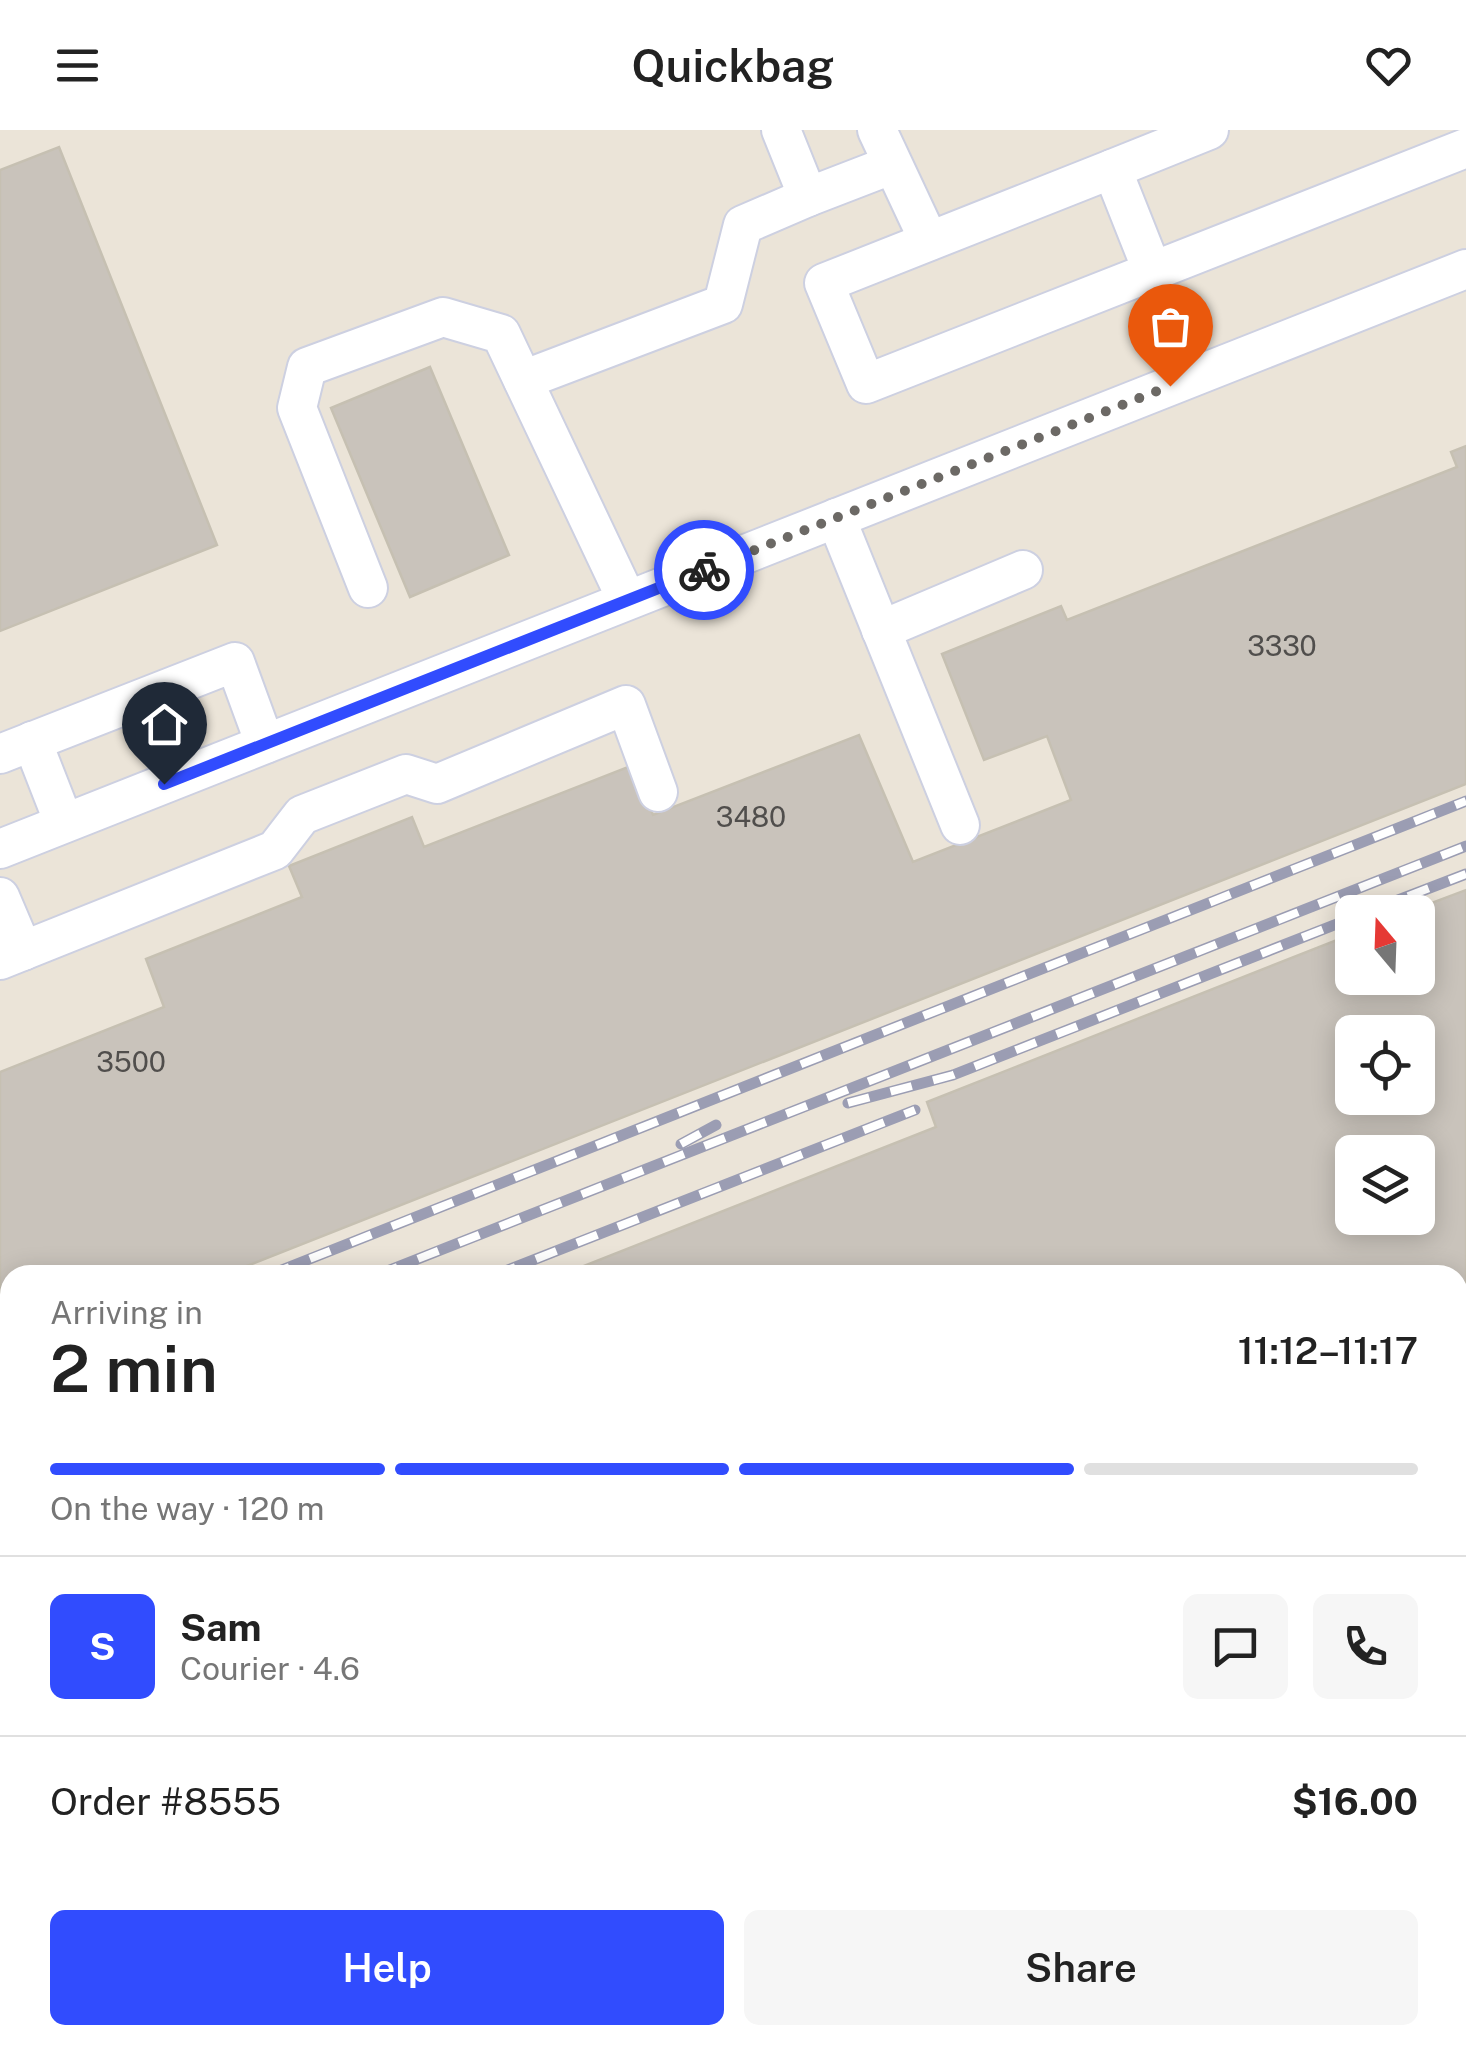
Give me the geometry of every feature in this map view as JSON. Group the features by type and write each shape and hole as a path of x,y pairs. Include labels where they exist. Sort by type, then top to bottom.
{"street":[{"path":"782,130 808,197"},
{"path":"1209,130 824,283 866,384 1466,148"},
{"path":"523,380 723,304 743,225 808,197 884,147 929,241"},
{"path":"1112,169 1152,270"},
{"path":"0,849 1466,269"},
{"path":"368,588 297,408 308,367 443,317 500,334 627,600"},
{"path":"836,518 960,826"},
{"path":"881,630 1023,570"},
{"path":"64,823 16,748 235,662 265,744"},
{"path":"0,897 12,956 275,850 302,814 406,774 437,784 626,705 658,792"}],"building":[{"path":"59,147 217,545 0,631 0,170"},
{"path":"430,367 509,555 410,597 331,408"},
{"path":"1466,446 1466,784 249,1265 0,1265 0,1072 164,1007 146,959 302,897 289,866 412,817 424,847 633,765 653,815 859,735 913,862 1071,800 1047,736 984,760 942,654 1061,606 1067,620 1457,467 1451,452"},
{"path":"1466,890 1466,1265 586,1265 936,1127 927,1102 1335,941 1335,995 1435,995 1435,902"}],"railway":[{"path":"294,1265 1466,801"},
{"path":"402,1265 1466,846"},
{"path":"1411,895 1466,874"},
{"path":"848,1103 953,1075 1335,925"},
{"path":"520,1265 915,1110"},
{"path":"681,1144 716,1125"}],"way so far":[{"path":"704,570 1170,386"}],"route":[{"path":"164,784 704,570"}]}
